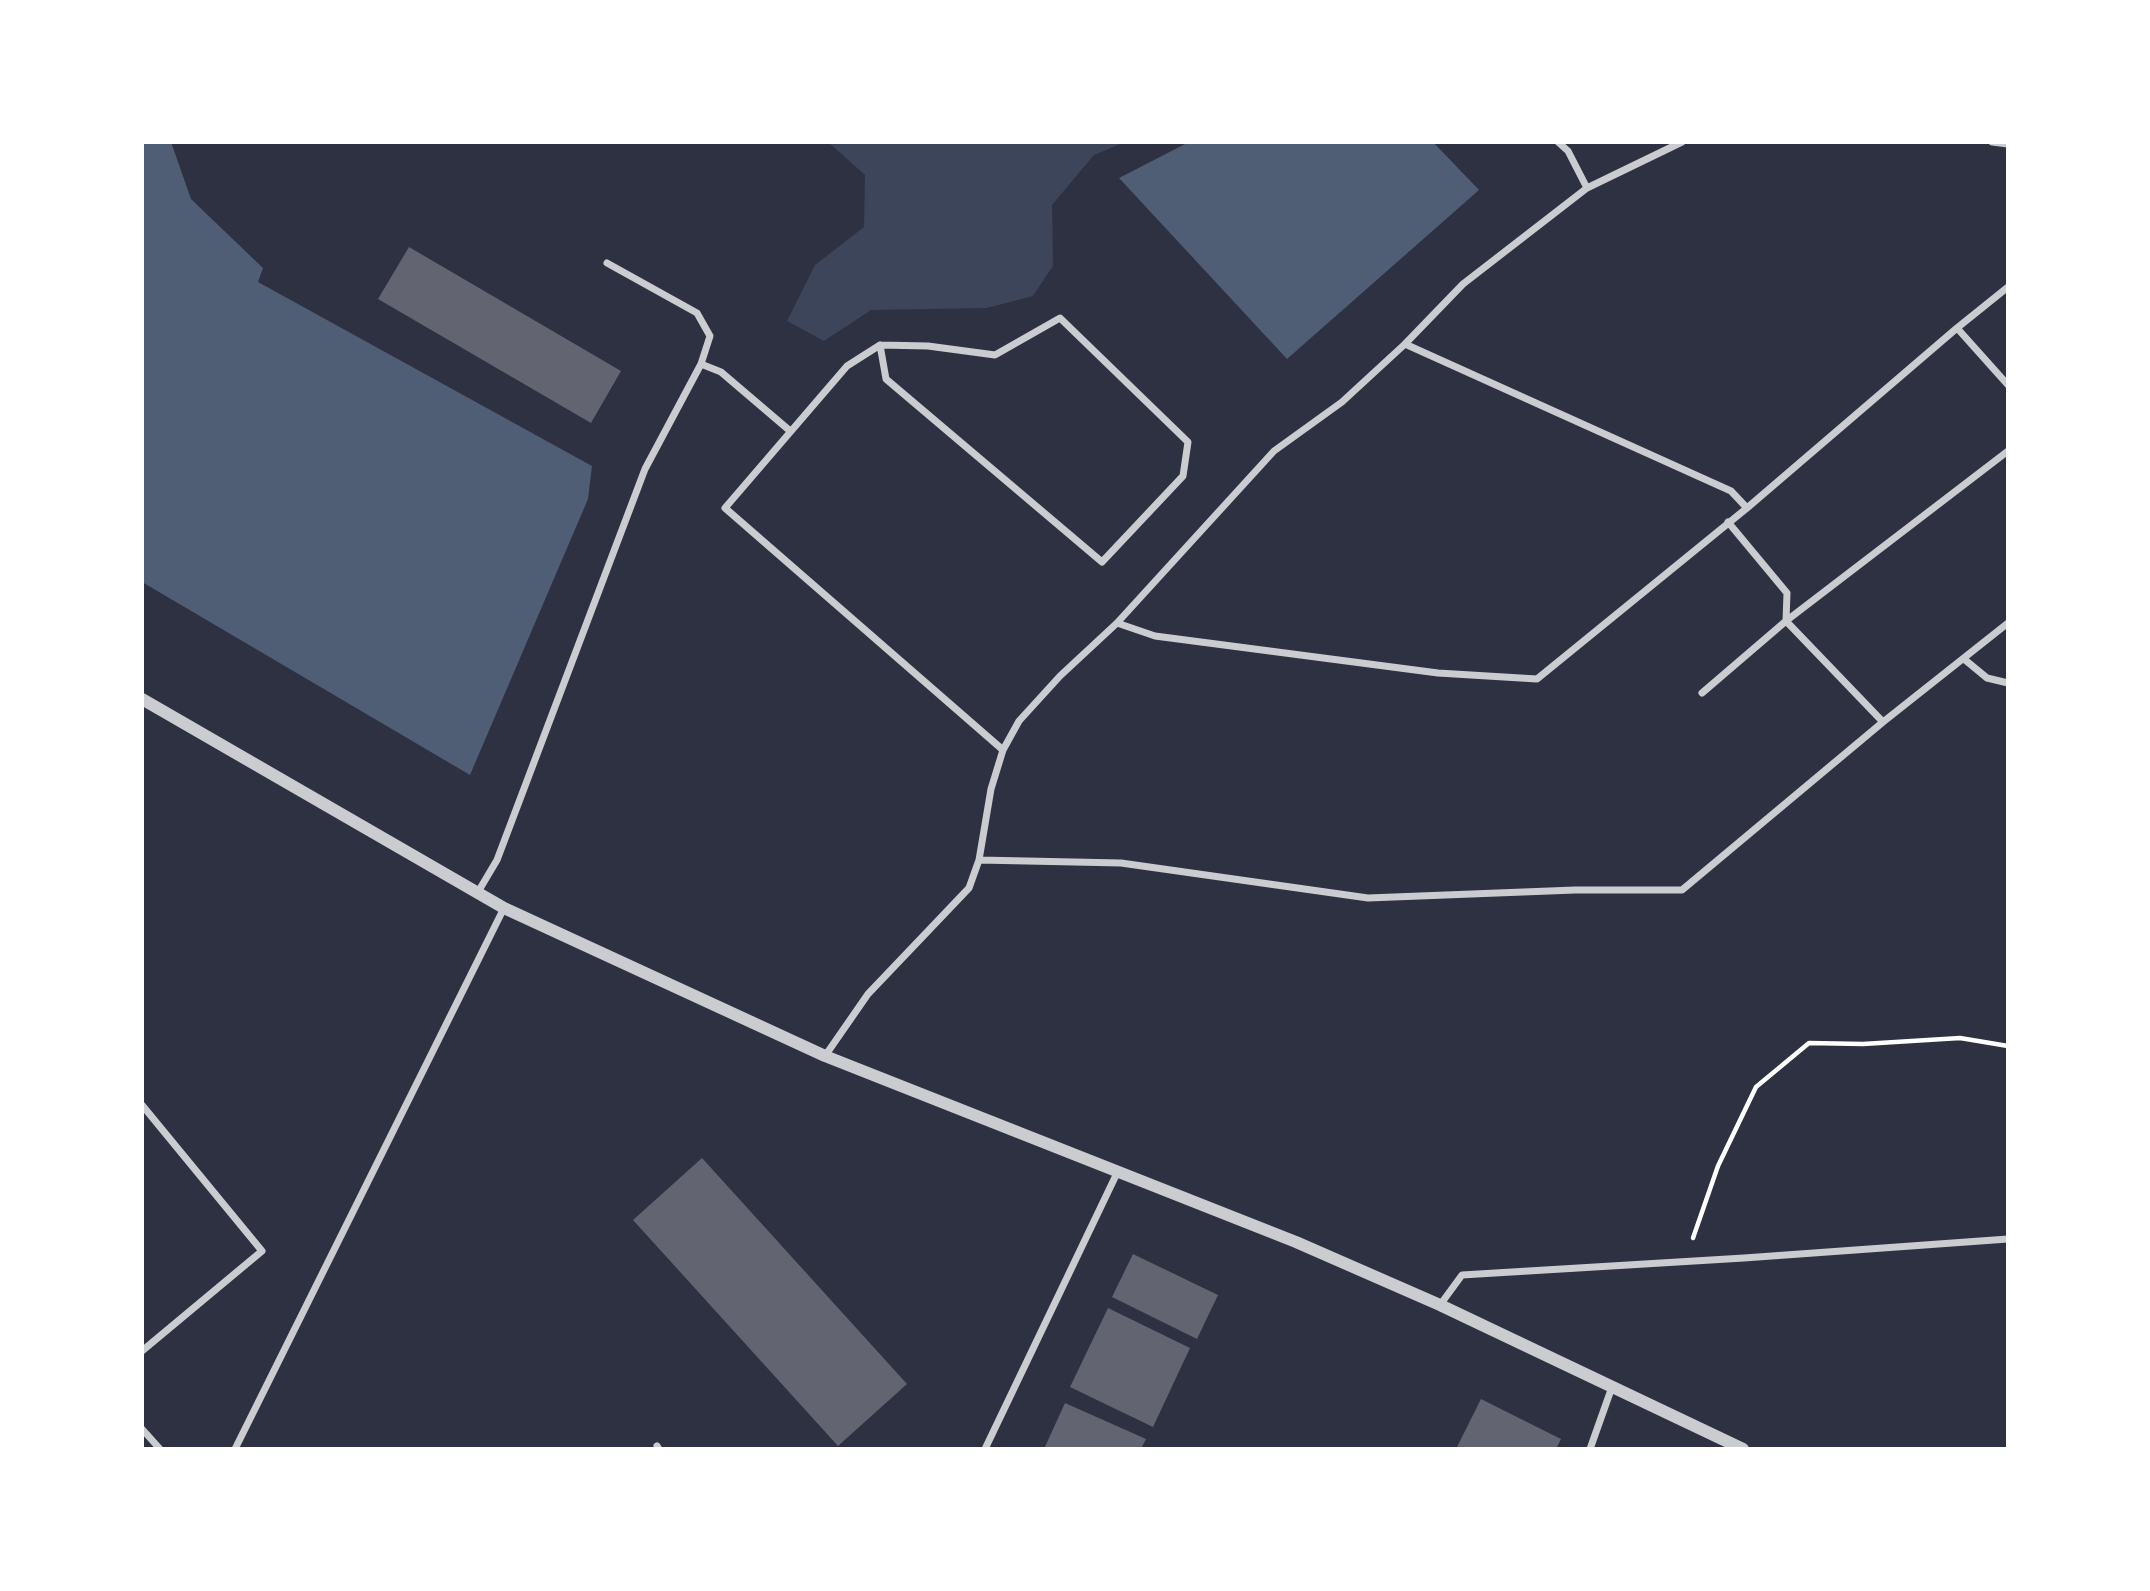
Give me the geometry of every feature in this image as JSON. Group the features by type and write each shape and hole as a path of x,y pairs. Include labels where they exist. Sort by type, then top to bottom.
{"street":[{"path":"1558,142 1568,151 1587,188"},
{"path":"825,1056 868,994 969,888 979,860 991,789 1003,750 1019,721 1060,676 1117,623 1273,451 1342,402 1405,344 1463,284 1587,188 1682,142"},
{"path":"1992,142 2008,144"},
{"path":"478,892 497,860 645,469 701,364 710,336 698,313 607,263"},
{"path":"1117,623 1155,636 1438,673 1537,679 1746,508 1956,328 2008,287"},
{"path":"880,345 886,379 1102,562 1183,476 1188,442 1060,318 995,355 928,346 880,345 847,366 724,508 1003,750"},
{"path":"1956,328 2008,385"},
{"path":"1405,344 1731,491 1746,508"},
{"path":"701,364 721,372 789,430"},
{"path":"1702,693 1786,621 2008,451"},
{"path":"1728,522 1787,593 1786,621 1883,722"},
{"path":"979,860 1121,863 1368,898 1575,890 1682,890 1883,722 2008,623"},
{"path":"1964,659 1987,678 2008,683"},
{"path":"142,699 505,908 825,1056 1296,1242 1440,1305 1743,1449"},
{"path":"235,1449 505,908"},
{"path":"142,1105 262,1251 142,1350"},
{"path":"985,1449 1118,1170"},
{"path":"1440,1305 1462,1275 2008,1239"},
{"path":"1590,1449 1612,1387"},
{"path":"142,1429 160,1449"}],"path":[{"path":"1684,1262 1718,1166 1756,1087 1809,1043 1863,1044 1960,1038 2008,1046"}],"shaded area":[{"path":"142,142 171,142 191,199 263,268 258,282 592,466 588,499 470,775 142,582"},
{"path":"828,142 1125,142 1094,155 1052,205 1053,266 1033,296 987,308 871,310 824,341 787,321 815,265 864,227 865,175"},
{"path":"1189,142 1433,142 1479,190 1287,359 1119,178"}],"building":[{"path":"409,247 621,371 591,423 378,299"},
{"path":"702,1158 907,1384 838,1446 633,1220"},
{"path":"1133,1254 1218,1295 1197,1339 1112,1297"},
{"path":"1108,1308 1190,1348 1153,1427 1070,1387"},
{"path":"1481,1399 1561,1439 1556,1449 1456,1449"},
{"path":"1065,1403 1146,1439 1141,1449 1044,1449"}]}
